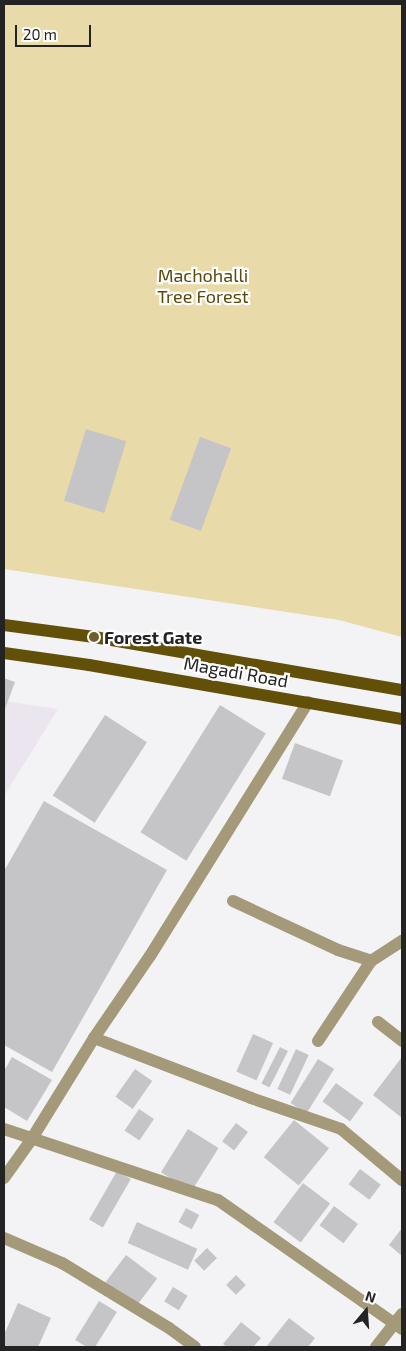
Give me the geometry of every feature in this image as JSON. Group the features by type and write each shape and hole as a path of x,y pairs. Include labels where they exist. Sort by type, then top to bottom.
{"main road":[{"name":"Magadi Road","path":"4,625 94,637 402,690"},
{"name":"Magadi Road","path":"4,653 89,665 402,719"}],"street":[{"path":"4,1178 31,1140 94,1038 150,956 308,702"},
{"path":"233,901 338,950 371,961"},
{"path":"318,1041 371,961 402,941"},
{"path":"378,1022 402,1040"},
{"path":"94,1038 251,1098 341,1129 402,1180"},
{"path":"4,1129 31,1140 218,1200 400,1322 376,1347"},
{"path":"4,1238 62,1263 169,1328 195,1347"}],"shaded area":[{"path":"4,701 58,709 4,796"}],"green space":[{"name":"Machohalli Tree Forest","path":"4,4 402,4 402,637 339,620 4,569"}],"building":[{"path":"86,429 126,441 104,513 64,501"},
{"path":"200,437 231,448 201,531 170,520"},
{"path":"4,678 15,682 4,712"},
{"path":"220,705 266,734 186,861 141,832"},
{"path":"105,715 147,742 95,823 53,796"},
{"path":"295,743 343,760 330,796 282,779"},
{"path":"44,801 167,870 52,1072 4,1045 4,871"},
{"path":"253,1034 273,1043 256,1080 236,1071"},
{"path":"280,1047 288,1051 269,1088 261,1084"},
{"path":"296,1049 309,1055 290,1095 277,1089"},
{"path":"12,1057 52,1080 27,1121 4,1107 4,1071"},
{"path":"402,1057 402,1118 373,1095"},
{"path":"318,1059 334,1069 307,1113 290,1103"},
{"path":"135,1069 152,1081 133,1109 115,1097"},
{"path":"336,1083 364,1103 350,1122 322,1102"},
{"path":"139,1109 154,1119 139,1141 124,1131"},
{"path":"294,1120 329,1148 299,1186 264,1157"},
{"path":"236,1123 248,1132 234,1150 222,1141"},
{"path":"188,1129 219,1148 192,1191 161,1172"},
{"path":"360,1169 381,1185 369,1200 349,1184"},
{"path":"117,1171 131,1179 103,1227 89,1219"},
{"path":"303,1183 330,1203 301,1243 274,1222"},
{"path":"334,1206 358,1224 344,1243 320,1225"},
{"path":"186,1208 199,1215 192,1229 178,1222"},
{"path":"137,1222 197,1249 188,1270 128,1243"},
{"path":"402,1228 402,1256 389,1245"},
{"path":"207,1248 217,1258 204,1271 194,1261"},
{"path":"126,1255 157,1278 136,1306 105,1283"},
{"path":"236,1275 246,1285 236,1295 226,1285"},
{"path":"173,1287 188,1296 179,1310 164,1302"},
{"path":"99,1301 117,1312 95,1347 87,1347 75,1340"},
{"path":"18,1303 51,1318 38,1347 4,1347 4,1335"},
{"path":"289,1318 315,1338 308,1347 266,1347"},
{"path":"241,1322 261,1338 253,1347 227,1347 223,1344"}],"place":[{"name":"Forest Gate","path":"94,637"}]}
